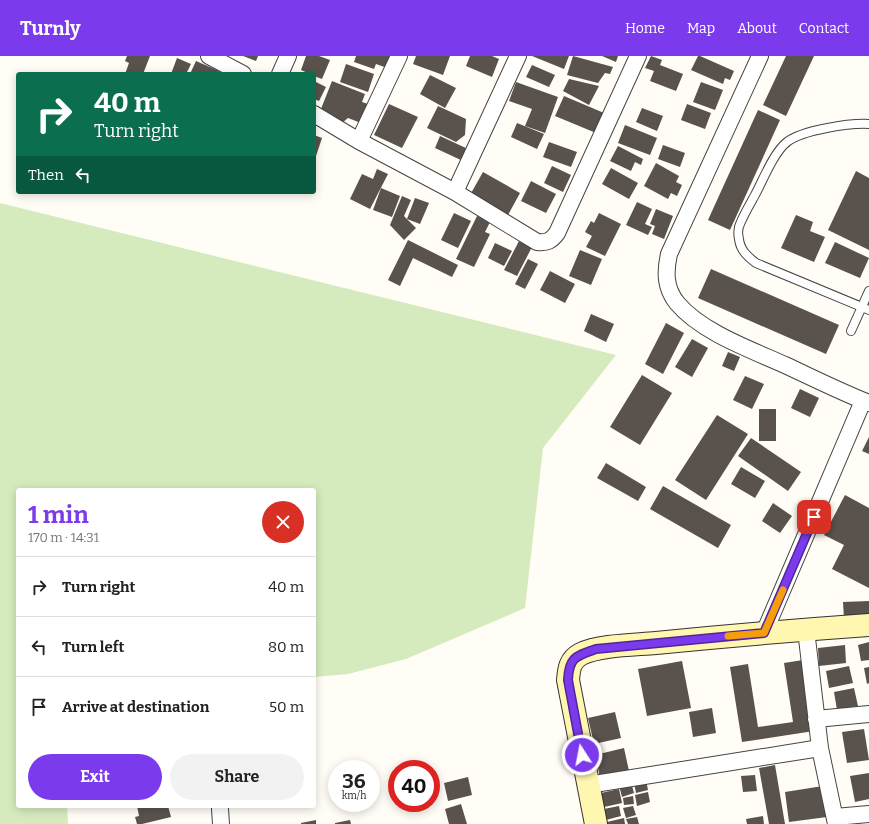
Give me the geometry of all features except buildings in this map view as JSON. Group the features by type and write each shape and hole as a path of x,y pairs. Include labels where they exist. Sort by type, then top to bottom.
{"street":[{"path":"209,56 240,72"},
{"path":"281,72 288,56"},
{"path":"359,141 399,56"},
{"path":"455,192 518,56"},
{"path":"316,115 359,141 455,192 537,242 545,243 552,240 557,233 638,56"},
{"path":"760,56 669,254 666,268 666,283 676,303 694,319 719,334 866,402 764,633"},
{"path":"596,824 568,680 569,668 573,660 596,649 764,633 869,625"},
{"path":"806,630 820,748 836,821 869,814"},
{"path":"816,719 869,714"},
{"path":"588,785 820,748"}],"lane":[{"path":"865,309 756,263 744,253 738,240 739,226 779,150 787,142 800,136 834,126 869,124"},
{"path":"851,331 865,309 869,291"}],"green space":[{"path":"0,203 616,355 543,448 525,608 406,659 348,674 316,677 316,488 16,488 16,808 67,808 68,824 0,824"}],"slow traffic":[{"path":"728,636 764,633 783,590"}],"route":[{"path":"582,755 568,680 569,668 573,660 596,649 764,633 814,517"}]}
